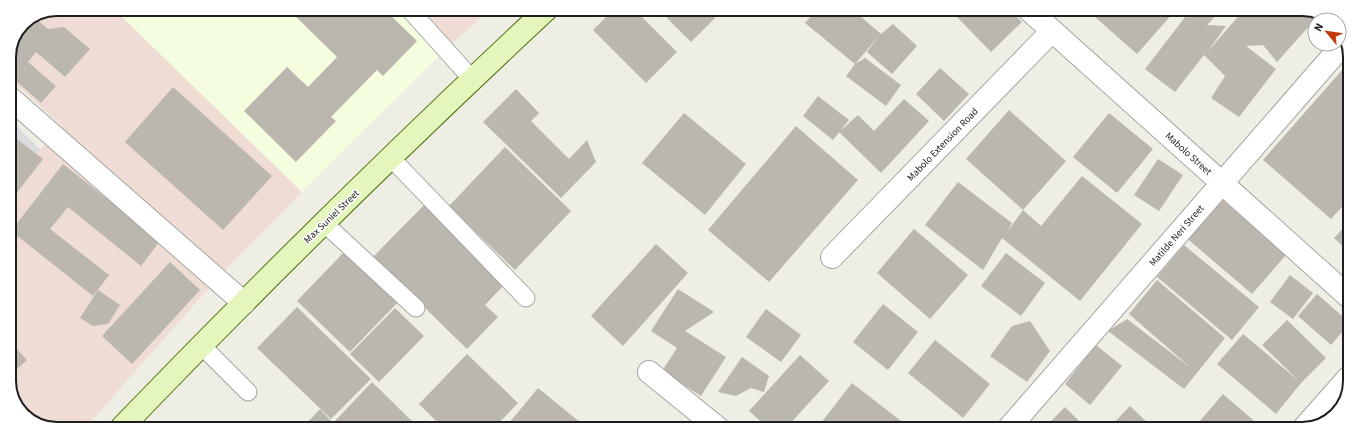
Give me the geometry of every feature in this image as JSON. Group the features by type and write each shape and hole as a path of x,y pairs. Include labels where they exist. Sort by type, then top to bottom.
{"main road":[{"name":"Max Suniel Street","path":"127,422 390,158 540,16"}],"street":[{"name":"Mabolo Street","path":"1036,16 1343,292"},
{"name":"Mabolo Extension Road","path":"832,258 1052,31"},
{"name":"Matilde Neri Street","path":"1014,422 1336,52"},
{"path":"16,103 244,303"},
{"path":"649,372 711,422"},
{"path":"1310,421 1343,384"}],"lane":[{"path":"414,16 472,79"},
{"path":"390,158 526,298"},
{"path":"324,223 416,308"},
{"path":"202,345 248,392"}],"shaded area":[{"path":"121,16 302,192 224,271 90,422 51,422 41,419 30,412 21,402 16,384 16,176 62,126 16,84 16,57 19,41 28,28 34,23 49,17"},
{"path":"121,16 404,16 440,55 302,192"},
{"path":"404,16 482,16 440,55"},
{"path":"16,126 41,150 16,177"}],"building":[{"path":"295,16 391,16 417,41 383,76 377,70 331,117 336,121 296,162 244,111 287,67 308,87 337,57"},
{"path":"607,16 641,16 677,52 646,83 593,30"},
{"path":"665,16 713,16 715,18 691,42"},
{"path":"811,16 860,16 881,34 893,24 917,46 892,74 867,52 878,37 855,64 805,23"},
{"path":"1016,16 1022,22 991,52 957,17"},
{"path":"1094,16 1170,16 1137,54"},
{"path":"1186,16 1215,16 1207,25 1226,26 1208,51 1239,16 1307,16 1307,29 1277,62 1263,45 1246,46 1276,69 1239,117 1211,98 1225,76 1204,55 1175,92 1145,69"},
{"path":"38,21 48,29 64,27 90,49 65,77 36,52 28,62 56,86 41,103 16,81 16,57 19,41 28,28"},
{"path":"865,58 901,85 886,106 846,76 855,64"},
{"path":"940,68 969,94 944,121 916,94"},
{"path":"1343,69 1343,206 1331,219 1263,160"},
{"path":"173,87 272,176 223,230 125,142"},
{"path":"516,89 539,113 531,121 569,159 587,140 596,162 561,198 483,122"},
{"path":"818,96 849,120 833,140 803,116"},
{"path":"904,99 929,121 881,173 839,132 858,115 874,131"},
{"path":"1009,110 1066,161 1023,210 966,159"},
{"path":"684,113 746,164 705,215 642,163"},
{"path":"1109,113 1153,149 1117,193 1073,157"},
{"path":"796,126 858,180 769,282 708,230"},
{"path":"16,138 43,159 16,194"},
{"path":"505,147 571,211 515,270 449,206"},
{"path":"1158,159 1183,175 1159,211 1134,195"},
{"path":"63,164 160,241 141,266 68,207 50,229 109,275 93,296 16,235 16,225"},
{"path":"1082,176 1142,224 1080,301 1002,238 983,270 925,225 958,182 1012,223 1008,231 1023,210 1041,226"},
{"path":"1217,195 1286,255 1252,294 1183,235"},
{"path":"427,202 504,285 485,305 498,317 467,349 373,257"},
{"path":"1343,228 1343,246 1334,238"},
{"path":"914,229 968,275 930,319 877,273"},
{"path":"656,244 688,273 623,346 591,316"},
{"path":"1184,245 1259,307 1232,340 1157,277"},
{"path":"345,251 398,302 350,352 297,301"},
{"path":"1006,253 1045,283 1021,316 981,286"},
{"path":"170,262 200,290 132,364 102,336"},
{"path":"1290,275 1313,293 1293,319 1270,302"},
{"path":"1157,280 1225,338 1184,389 1108,331 1127,319 1191,368 1129,314"},
{"path":"678,289 714,312 685,331 726,357 701,396 662,371 677,348 651,331"},
{"path":"98,290 120,305 108,324 93,326 80,318"},
{"path":"1317,294 1343,317 1343,331 1331,345 1298,316"},
{"path":"883,304 918,332 888,370 853,342"},
{"path":"297,307 371,379 331,419 257,348"},
{"path":"395,308 424,336 379,382 350,354"},
{"path":"766,309 801,335 781,362 746,337"},
{"path":"1287,320 1326,358 1301,383 1276,414 1217,364 1243,334 1299,381 1262,345"},
{"path":"1030,321 1050,351 1027,382 990,356 1012,326"},
{"path":"935,340 990,384 963,418 908,373"},
{"path":"1096,345 1122,366 1090,405 1065,384"},
{"path":"16,348 27,360 16,370"},
{"path":"467,354 518,403 500,422 437,422 419,404"},
{"path":"800,355 829,381 791,422 761,422 749,411"},
{"path":"742,357 769,376 764,392 751,388 736,396 718,392"},
{"path":"372,382 413,422 334,422"},
{"path":"852,383 902,422 822,422"},
{"path":"538,388 580,422 510,422"},
{"path":"1223,394 1255,422 1199,422"},
{"path":"1130,406 1147,422 1115,422"},
{"path":"1065,407 1080,422 1050,422"},
{"path":"320,409 332,422 308,422"}]}
